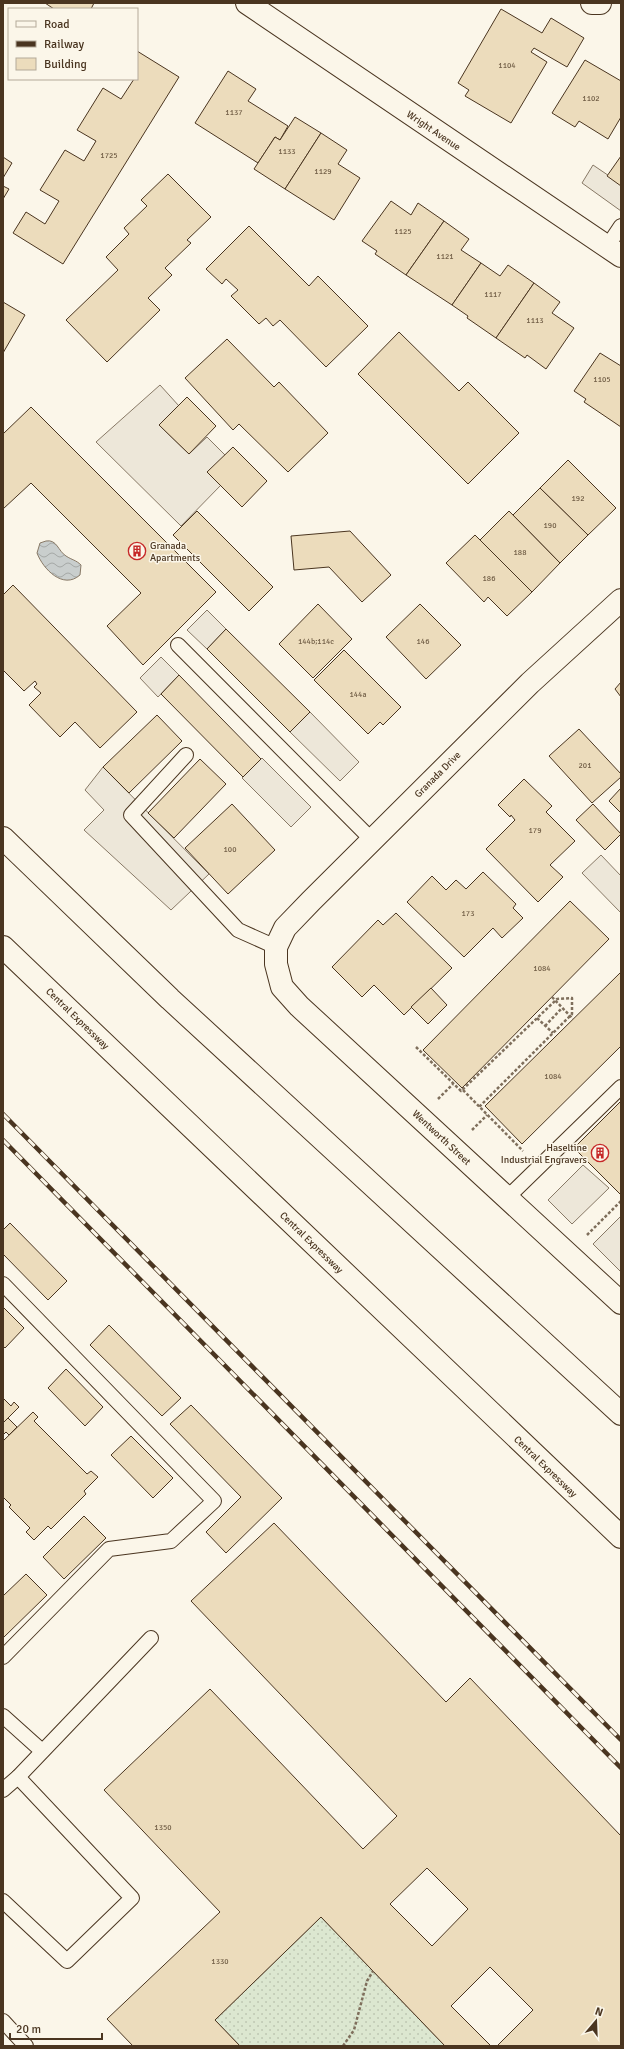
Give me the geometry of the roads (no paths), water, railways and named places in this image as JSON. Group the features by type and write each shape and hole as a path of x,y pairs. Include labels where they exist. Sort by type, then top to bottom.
{"main road":[{"name":"Wright Avenue","path":"247,3 614,252"},
{"path":"592,3 600,3"},
{"name":"Granada Drive","path":"276,956 285,928 371,839 530,683 621,600"},
{"path":"3,838 170,999 621,1414"},
{"name":"Central Expressway","path":"3,947 621,1537"},
{"name":"Wentworth Street","path":"276,956 282,987 299,1006 621,1302"}],"lane":[{"path":"614,252 621,226"},
{"path":"178,645 371,839"},
{"path":"186,755 131,815 238,930 276,956"},
{"path":"508,1197 621,1087"},
{"path":"3,1284 214,1501 171,1542 109,1549 3,1657"},
{"path":"3,1790 18,1777 151,1638"},
{"path":"3,1716 42,1751"},
{"path":"3,1901 67,1961 132,1898 18,1777"},
{"path":"3,2020 26,2046"}],"water":[{"path":"46,541 53,542 63,554 81,565 80,575 74,579 67,580 54,576 49,571 37,553 40,543"}],"railway":[{"path":"3,1114 621,1740"},
{"path":"3,1140 621,1768"}],"place":[{"name":"Granada Apartments","path":"137,551"},
{"name":"Haseltine Industrial Engravers","path":"600,1153"}]}
